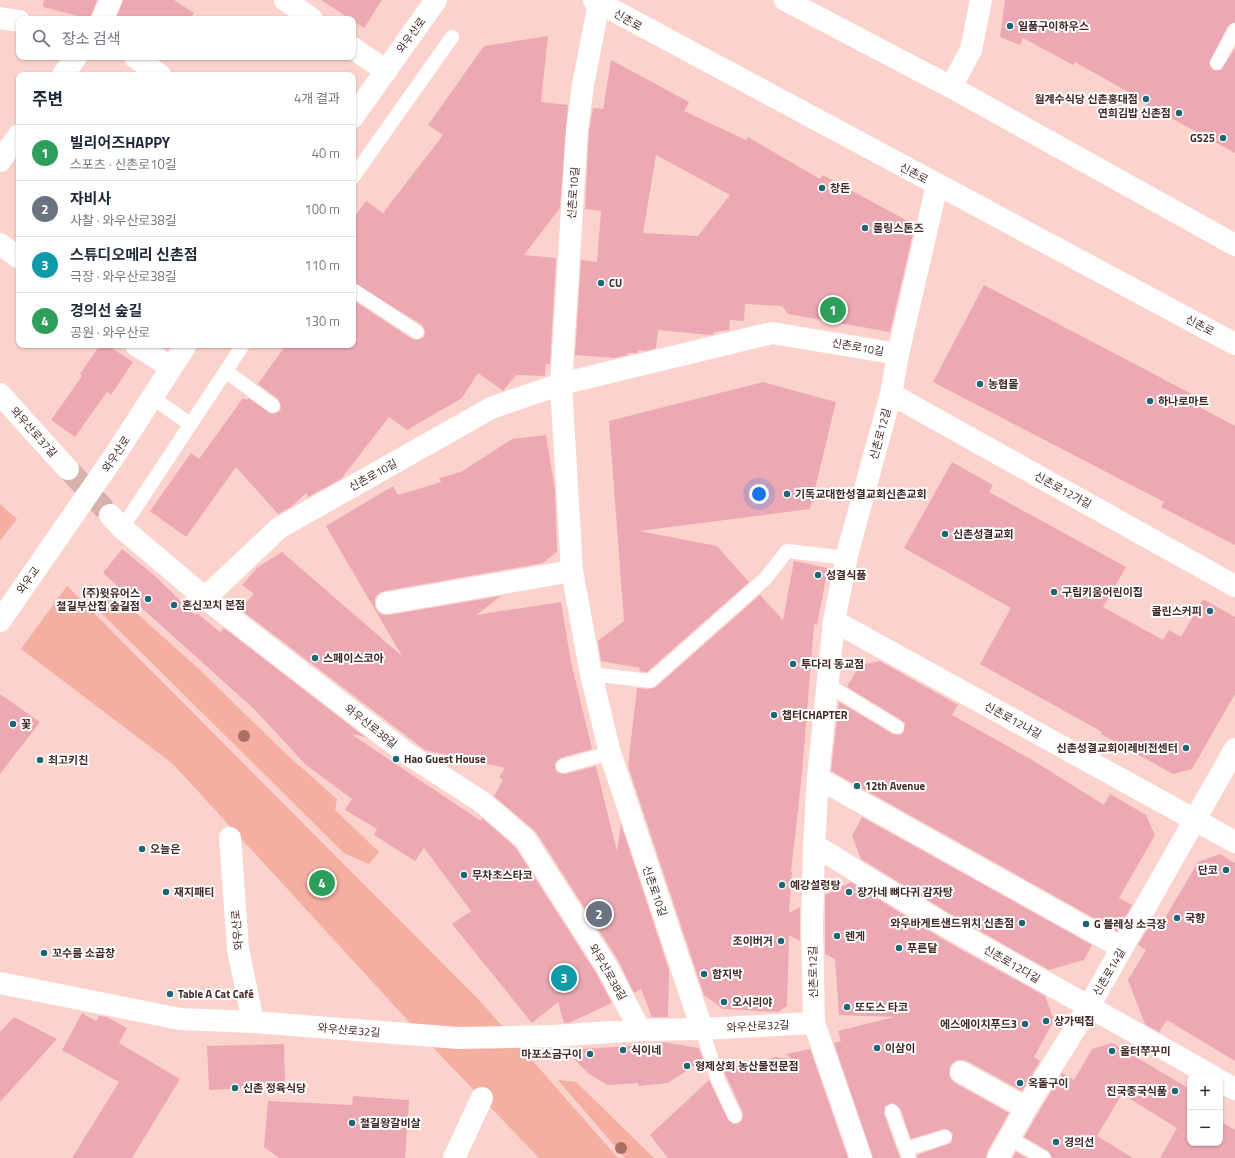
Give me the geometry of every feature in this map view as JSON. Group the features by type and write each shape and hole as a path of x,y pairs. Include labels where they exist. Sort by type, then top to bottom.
{"street":[{"path":"103,16 111,0"},
{"path":"285,0 308,16"},
{"name":"와우산로","path":"356,113 436,0"},
{"path":"785,0 951,87 1235,245"},
{"path":"951,87 971,50 981,0"},
{"name":"신촌로","path":"597,2 1235,344"},
{"name":"신촌로10길","path":"597,2 577,130 561,384 572,571 591,674 610,753 702,1029"},
{"path":"0,18 16,21"},
{"path":"356,50 386,71"},
{"path":"65,72 74,60"},
{"path":"139,60 156,72"},
{"path":"0,161 16,139"},
{"name":"신촌로12길","path":"861,1158 814,1023 812,927 814,845 818,778 826,684 834,621 847,558 891,394 898,354 937,185"},
{"path":"0,244 16,256"},
{"name":"신촌로10길","path":"205,598 279,528 491,408 561,384 772,333 898,354"},
{"path":"141,348 171,367"},
{"name":"와우산로","path":"57,539 153,398 184,348"},
{"name":"와우산로37길","path":"0,394 68,469"},
{"name":"신촌로12가길","path":"891,394 1235,586"},
{"name":"와우산로38길","path":"116,521 205,598 406,753 482,802 525,840 607,967 640,1030"},
{"name":"와우교","path":"0,621 57,539"},
{"path":"387,603 572,571"},
{"name":"신촌로12나길","path":"834,621 1235,842"},
{"name":"신촌로14길","path":"998,1158 1026,1108 1088,1008 1235,749"},
{"path":"818,778 1122,948"},
{"name":"와우산로","path":"230,838 238,949 253,1022"},
{"name":"신촌로12다길","path":"814,845 951,929 1088,1008 1209,1074"},
{"name":"와우산로32길","path":"0,983 180,1019 253,1022 458,1038 553,1036 640,1030 702,1029 814,1023"},
{"path":"961,1072 1026,1108"},
{"path":"1223,1082 1235,1089"},
{"path":"454,1158 482,1098"}],"lane":[{"path":"1217,63 1235,30"},
{"path":"356,173 452,37"},
{"path":"356,292 417,332"},
{"path":"116,521 190,424 227,372 241,348"},
{"path":"227,372 273,406"},
{"path":"153,398 190,424"},
{"path":"591,674 650,681 765,579 787,551 847,558"},
{"path":"826,684 897,727"},
{"path":"563,766 610,753"},
{"path":"702,1029 718,1080 735,1116"},
{"path":"892,1111 907,1154 945,1137"},
{"path":"1009,1138 1044,1158"}],"shaded area":[{"path":"0,504 17,519 0,541"},
{"path":"91,585 115,604 122,600 200,670 287,755 337,799 335,810 379,852 369,864 344,853 81,593"},
{"path":"67,586 481,1002 618,1158 539,1158 422,1036 173,764 21,649"},
{"path":"558,1080 576,1082 654,1158 625,1158"}],"building":[{"path":"44,0 97,0 91,16 78,16 43,7"},
{"path":"123,0 174,0 194,13 192,16 117,16"},
{"path":"321,0 382,0 364,28 356,23 356,16 346,16"},
{"path":"1005,0 1235,0 1235,22 1228,26 1209,63 1213,70 1221,70 1235,48 1235,153 1136,99 1137,97 1075,62 1073,65 1023,38 1020,45 1000,37"},
{"path":"548,36 541,102 568,105 560,208 524,255 556,258 550,364 546,364 545,376 516,375 503,391 478,373 462,398 407,430 389,417 341,479 308,497 306,493 291,507 278,514 236,467 186,537 150,511 191,453 199,459 243,398 247,400 248,398 272,414 280,411 281,407 278,399 258,384 284,348 356,348 356,302 412,339 417,340 424,337 425,332 422,325 356,284 356,215 366,201 383,213 443,135 428,125 484,46"},
{"path":"611,60 689,102 684,111 746,140 748,137 820,179 823,175 915,225 890,332 788,314 782,306 745,304 744,321 730,320 729,330 714,332 714,334 710,335 658,330 656,348 646,351 638,350 638,353 628,353 628,355 614,358 575,355 581,260 597,262 601,211 585,209 589,131 593,108 603,109","holes":["656,155 730,195 698,236 643,233"]},
{"path":"984,285 1190,393 1186,400 1235,426 1235,545 1161,507 1164,502 933,382"},
{"path":"98,348 112,348 133,362 111,395 107,392 75,437 51,420 82,376 80,374"},
{"path":"763,382 836,402 810,509 639,531 717,546 749,582 647,672 639,671 640,668 601,661 598,641 624,621 609,421"},
{"path":"546,435 555,491 557,552 543,563 385,591 379,593 375,598 375,606 377,611 382,615 389,615 501,596 476,615 561,602 571,662 592,749 560,758 555,764 555,768 557,772 565,774 596,766 617,852 621,824 669,970 668,1017 652,1017 641,989 634,993 618,960 536,832 494,796 503,780 499,777 505,768 425,750 240,609 254,594 242,585 258,567 282,552 402,656 326,526 393,486 398,495 441,482 439,478 461,472 512,439"},
{"path":"952,462 993,485 989,492 1126,567 1103,607 1163,640 1169,630 1181,637 1203,599 1235,617 1235,694 1192,769 1173,774 1101,734 1102,732 980,664 1011,608 904,548"},
{"path":"122,549 154,575 195,615 197,613 220,632 224,628 365,737 351,734 481,821 482,818 515,847 596,973 612,1003 571,1022 564,1023 558,1002 532,1023 452,924 471,911 424,848 415,861 374,835 377,829 345,810 352,799 306,765 255,710 103,573"},
{"path":"794,561 828,568 817,625 814,624 802,774 791,872 789,913 800,907 800,941 789,935 787,1006 778,1012 723,1009 704,995 628,766 637,688 649,689 656,687 760,595 783,620"},
{"path":"880,661 958,705 952,715 1034,761 1104,805 1110,794 1146,815 1155,835 1119,898 1132,905 1117,931 831,771 839,702 893,734 901,735 904,731 905,723 847,687 860,665"},
{"path":"0,694 40,722 0,774"},
{"path":"862,817 1092,945 1084,960 1049,970 957,918 861,859 852,836"},
{"path":"1220,854 1235,863 1235,1061 1167,1020 1159,1032 1145,1024 1128,980 1146,950 1138,945 1154,918 1162,923 1198,862"},
{"path":"851,882 944,940 1045,996 1054,1020 1034,1057 1040,1061 1022,1091 967,1061 955,1061 950,1066 950,1078 955,1083 1009,1113 987,1152 986,1158 917,1158 917,1155 951,1143 953,1134 947,1129 943,1129 911,1139 900,1108 893,1103 885,1106 884,1114 900,1158 873,1158 834,1043 841,1041 838,1031 894,1017 839,1015 835,959 825,954 825,895"},
{"path":"82,1013 96,1021 99,1016 107,1017 127,1028 119,1043 180,1079 132,1158 72,1158 119,1082 62,1050"},
{"path":"14,1017 57,1039 0,1102 0,1032"},
{"path":"662,1042 699,1048 703,1060 668,1083 639,1086 638,1083 608,1085 589,1074 565,1050 663,1044"},
{"path":"1112,1043 1187,1087 1187,1146 1223,1146 1223,1123 1235,1130 1235,1158 1160,1158 1177,1128 1122,1094 1097,1136 1133,1158 1052,1158 1048,1151 1024,1137 1062,1073 1074,1080 1092,1049"},
{"path":"284,1044 285,1086 209,1090 207,1046"},
{"path":"810,1049 848,1158 668,1158 650,1135 709,1080 728,1120 734,1124 739,1123 742,1120 743,1113 723,1069 776,1057 792,1059 786,1054"},
{"path":"353,1096 409,1100 405,1158 279,1158 264,1147 268,1101 352,1105"},
{"path":"1016,1152 1027,1158 1012,1158"}],"tunnel":[{"path":"68,469 110,515"}],"place":[{"name":"일품구이하우스","path":"1010,26"},
{"name":"월계수식당 신촌홍대점","path":"1146,99"},
{"name":"연희김밥 신촌점","path":"1179,113"},
{"name":"GS25","path":"1223,138"},
{"name":"창돈","path":"822,188"},
{"name":"롤링스톤즈","path":"865,228"},
{"name":"CU","path":"601,283"},
{"name":"빌리어즈HAPPY","path":"833,310"},
{"name":"농협몰","path":"980,384"},
{"name":"하나로마트","path":"1150,401"},
{"name":"기독교대한성결교회신촌교회","path":"787,494"},
{"name":"신촌성결교회","path":"945,534"},
{"name":"성결식품","path":"818,575"},
{"name":"구립키움어린이집","path":"1054,592"},
{"name":"(주)윗유어스 철길부산집 숲길점","path":"148,599"},
{"name":"혼신꼬치 본점","path":"174,605"},
{"name":"콜린스커피","path":"1210,611"},
{"name":"스페이스코아","path":"315,658"},
{"name":"투다리 동교점","path":"793,664"},
{"name":"챕터CHAPTER","path":"774,715"},
{"name":"꽃","path":"13,724"},
{"name":"신촌성결교회이레비전센터","path":"1186,748"},
{"name":"Hao Guest House","path":"396,759"},
{"name":"최고키친","path":"40,760"},
{"name":"12th Avenue","path":"857,786"},
{"name":"오늘은","path":"142,849"},
{"name":"단코","path":"1226,870"},
{"name":"무차초스타코","path":"464,875"},
{"name":"경의선 숲길","path":"322,883"},
{"name":"예강설렁탕","path":"782,885"},
{"name":"재지패티","path":"166,892"},
{"name":"장가네 뼈다귀 감자탕","path":"849,892"},
{"name":"자비사","path":"599,914"},
{"name":"국향","path":"1177,918"},
{"name":"와우바게트샌드위치 신촌점","path":"1022,923"},
{"name":"G 블레싱 소극장","path":"1086,924"},
{"name":"렌게","path":"837,936"},
{"name":"조이버거","path":"781,941"},
{"name":"푸른달","path":"899,948"},
{"name":"꼬수룸 소곱창","path":"44,953"},
{"name":"함지박","path":"704,974"},
{"name":"스튜디오메리 신촌점","path":"564,978"},
{"name":"Table A Cat Café","path":"170,994"},
{"name":"오시리야","path":"724,1002"},
{"name":"또도스 타코","path":"847,1007"},
{"name":"상가떡집","path":"1046,1021"},
{"name":"에스에이치푸드3","path":"1025,1024"},
{"name":"이삼이","path":"877,1048"},
{"name":"식이네","path":"623,1050"},
{"name":"올터쭈꾸미","path":"1112,1051"},
{"name":"마포소금구이","path":"590,1054"},
{"name":"형제상회 농산물전문점","path":"687,1066"},
{"name":"옥돌구이","path":"1020,1083"},
{"name":"신촌 정육식당","path":"235,1088"},
{"name":"진국중국식품","path":"1175,1091"},
{"name":"철길왕갈비살","path":"352,1123"},
{"name":"경의선","path":"1056,1142"}]}
